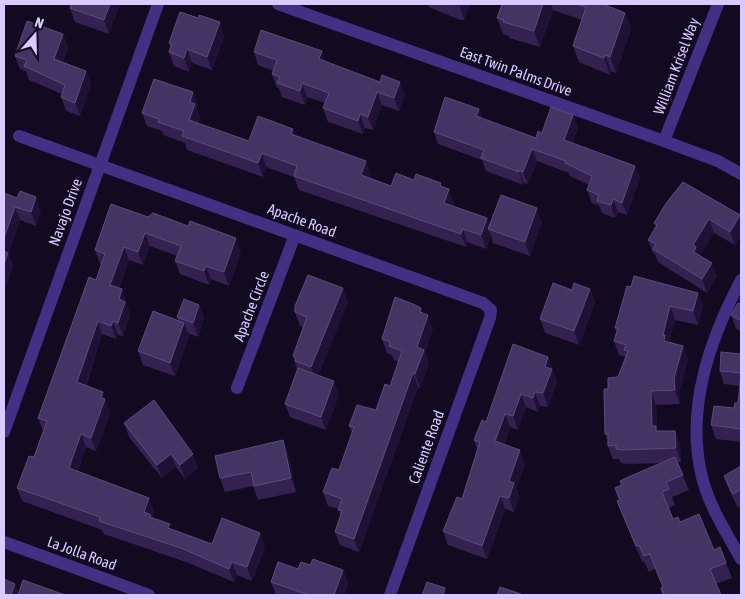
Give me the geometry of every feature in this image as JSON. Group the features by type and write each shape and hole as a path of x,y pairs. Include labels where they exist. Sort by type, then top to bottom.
{"street":[{"name":"Navajo Drive","path":"4,432 158,4"},
{"name":"East Twin Palms Drive","path":"278,4 664,141 718,161 741,174"},
{"name":"William Krisel Way","path":"664,141 718,4"},
{"name":"Apache Road","path":"19,136 483,303 491,310"},
{"name":"Apache Circle","path":"237,388 295,235"},
{"path":"741,280 726,308 710,352 699,396 696,442 702,477 716,514 741,559"},
{"name":"Caliente Road","path":"390,595 490,318 491,310"},
{"name":"La Jolla Road","path":"4,542 149,595"}],"building":[{"path":"72,4 110,4 104,20 70,8"},
{"path":"502,4 543,4 534,31 503,22 504,20 497,18"},
{"path":"576,4 603,4 625,13 610,57 605,55 604,58 573,46 586,7"},
{"path":"180,12 198,18 199,15 220,22 207,57 187,49 184,58 169,52 172,44 169,43"},
{"path":"27,21 63,34 54,59 86,71 75,103 61,97 65,85 24,66 27,60 15,56"},
{"path":"261,30 322,51 319,59 380,82 382,75 400,82 394,98 377,92 368,117 360,114 358,121 323,108 329,93 302,83 300,91 277,83 280,77 272,74 277,60 254,52"},
{"path":"154,79 193,92 190,102 195,104 189,120 249,141 258,116 293,129 291,134 366,161 361,175 391,186 396,173 414,180 416,174 441,183 440,186 449,189 444,203 487,218 481,235 463,229 461,234 294,176 297,166 262,153 258,163 182,136 184,131 158,122 159,119 142,113"},
{"path":"445,97 479,109 476,116 536,138 538,131 542,133 551,107 573,115 564,140 635,166 622,203 613,199 611,205 597,201 599,195 587,190 592,176 565,163 566,161 532,149 523,172 519,170 519,172 481,158 484,150 434,132"},
{"path":"683,182 740,215 730,232 709,219 693,245 696,247 694,252 712,263 702,279 653,249 656,244 648,240 657,225 654,223 667,202"},
{"path":"20,191 36,197 31,212 15,207 4,238 4,193 17,198"},
{"path":"501,195 537,208 525,242 488,229"},
{"path":"111,204 148,217 153,213 188,226 190,221 236,238 224,272 206,266 204,271 175,261 181,246 145,233 138,252 124,247 110,285 122,289 119,299 125,302 118,323 113,321 111,326 98,321 77,382 103,392 101,398 105,399 91,438 81,434 69,468 149,498 144,512 151,515 150,517 170,524 168,528 212,544 222,518 260,533 247,567 232,562 229,569 181,548 99,521 100,517 17,488 29,456 34,457 47,421 38,418 89,277 96,280 105,254 95,250"},
{"path":"4,251 8,253 4,264"},
{"path":"308,275 343,288 311,367 295,361 296,358 293,356 307,317 295,312 295,306"},
{"path":"634,276 698,293 693,311 670,306 663,335 665,335 664,341 683,346 674,378 675,390 651,391 652,426 656,426 656,431 675,431 676,448 616,449 616,445 608,446 608,434 605,434 604,389 608,389 608,378 618,377 628,351 624,350 626,345 614,341 618,328 615,328 627,286 631,287"},
{"path":"553,283 572,290 574,283 590,289 574,331 540,319"},
{"path":"395,297 421,308 420,312 428,315 417,347 424,350 415,374 413,373 354,539 335,532 342,511 338,510 342,499 323,492 332,468 339,470 354,427 349,426 357,405 376,410 385,384 390,386 402,351 389,346 390,342 382,339"},
{"path":"184,299 199,305 193,323 177,317"},
{"path":"738,303 741,304 741,321 731,315"},
{"path":"153,311 184,323 170,363 138,351"},
{"path":"513,344 548,357 545,367 552,369 543,393 535,392 533,398 521,394 513,416 505,414 495,441 520,450 509,481 514,483 509,498 500,496 482,546 443,531 457,497 462,499 480,442 474,440 482,420 486,422"},
{"path":"721,352 741,354 741,373 720,371"},
{"path":"298,368 334,381 321,417 285,404"},
{"path":"741,374 741,429 711,425 714,406 734,408 735,403 738,403"},
{"path":"154,400 193,454 180,465 171,454 157,465 124,423"},
{"path":"283,440 291,478 254,486 251,472 220,478 215,456"},
{"path":"675,457 683,475 666,482 669,489 662,492 673,519 678,517 680,522 699,514 714,550 720,547 726,563 710,569 721,595 663,595 661,588 663,587 650,554 644,556 639,545 636,546 617,501 620,500 615,488 622,485 620,481"},
{"path":"741,466 741,489 733,494 724,476"},
{"path":"313,559 343,570 334,595 309,595 271,582 278,562 298,569 301,562 310,565"},
{"path":"4,579 15,584 11,595 4,595"},
{"path":"23,580 65,595 18,595"},
{"path":"427,582 445,588 443,595 422,595"},
{"path":"500,587 521,594 521,595 497,595"}]}
